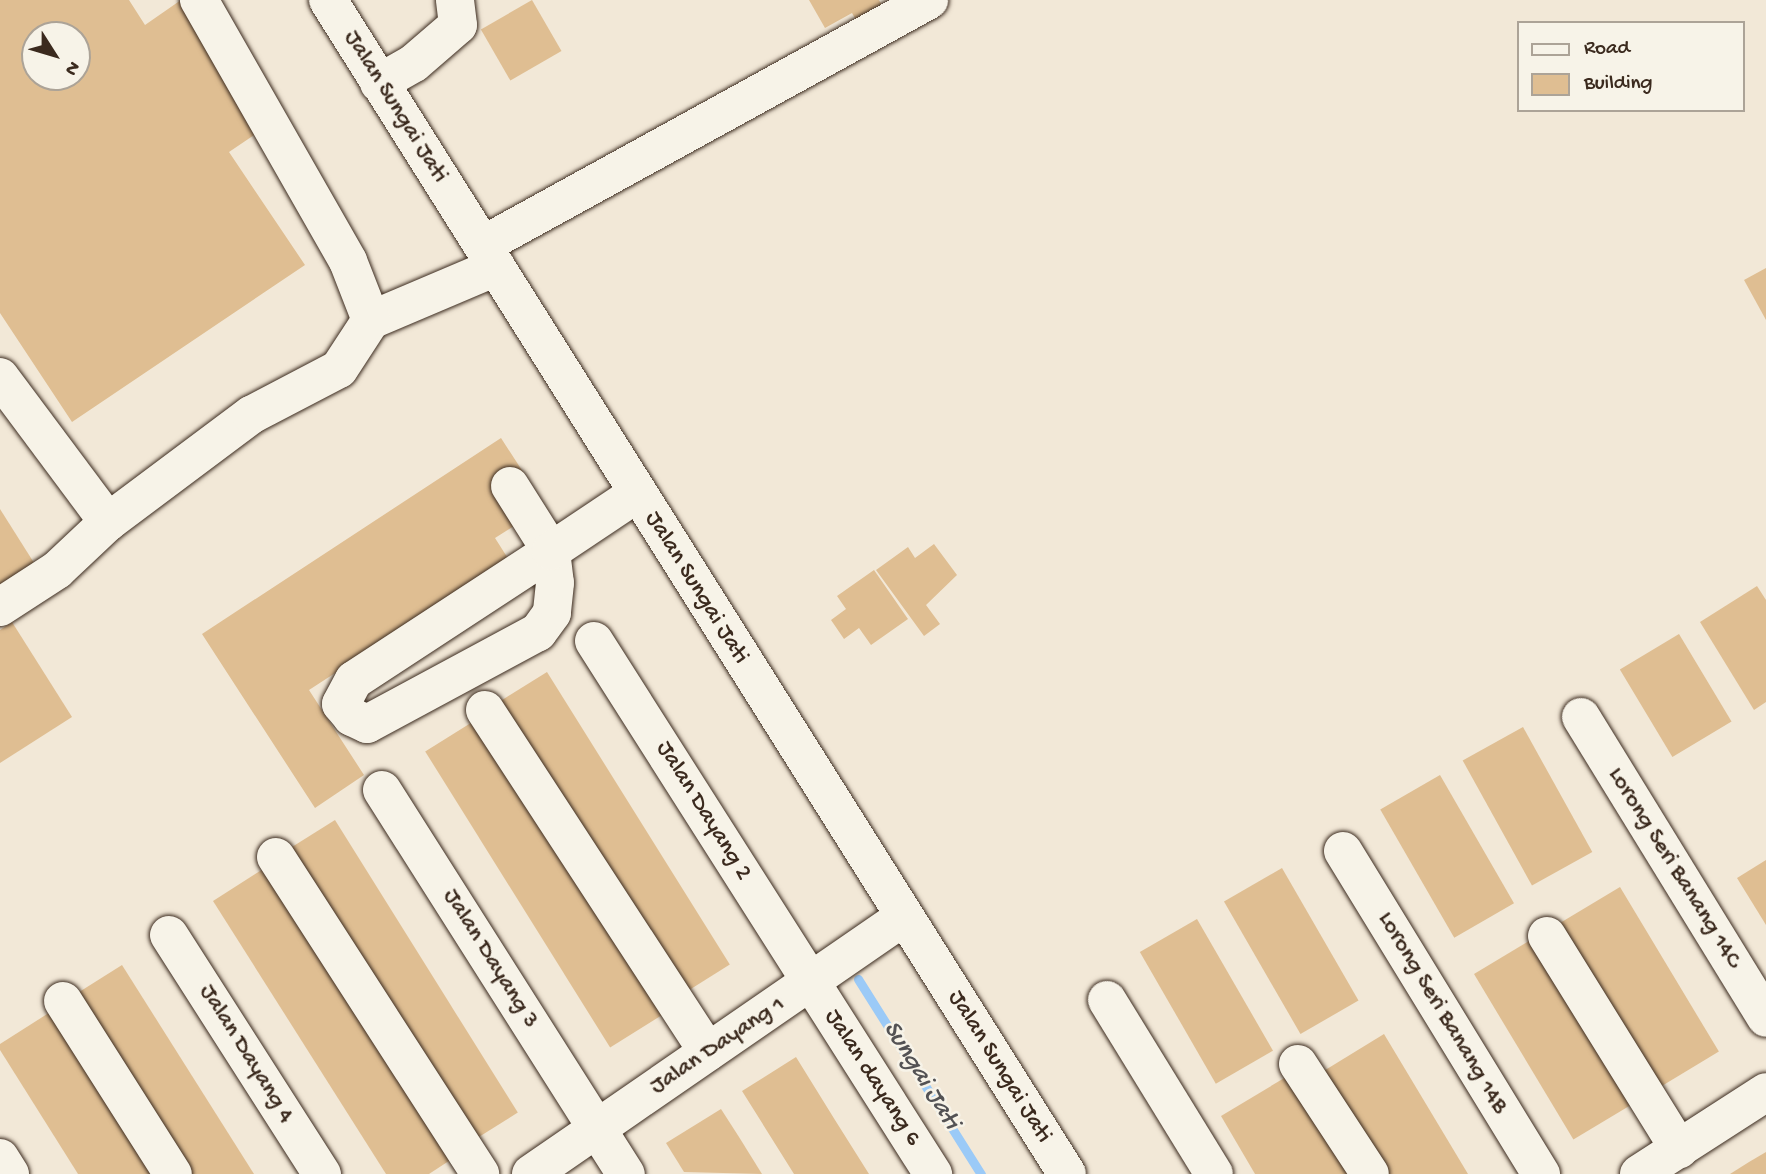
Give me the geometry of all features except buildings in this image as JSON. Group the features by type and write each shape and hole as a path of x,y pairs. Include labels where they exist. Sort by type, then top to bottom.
{"street":[{"path":"199,0 348,261 371,320"},
{"name":"Jalan Sungai Jati","path":"328,0 636,494 1067,1174"},
{"path":"379,83 414,63 458,25 454,0"},
{"path":"0,607 57,570 108,522 251,415 339,369 371,320 489,256 929,0"},
{"path":"0,377 108,522"},
{"path":"510,486 551,551 555,583 552,613 538,632 367,724 341,704 354,680 551,551 636,494"},
{"name":"Jalan Dayang 2","path":"594,641 811,982"},
{"path":"485,710 708,1052"},
{"name":"Lorong Seri Banang 14C","path":"1581,717 1766,1018"},
{"name":"Jalan Dayang 3","path":"382,790 626,1174"},
{"name":"Lorong Seri Banang 14B","path":"1343,851 1541,1174"},
{"path":"276,857 480,1174"},
{"name":"Jalan Dayang 1","path":"531,1174 904,918"},
{"name":"Jalan Dayang 4","path":"169,934 322,1174"},
{"path":"1547,936 1679,1149"},
{"name":"Jalan dayang 6","path":"811,982 933,1174"},
{"path":"1107,1000 1214,1174"},
{"path":"63,1001 173,1174"},
{"path":"1298,1064 1370,1174"},
{"path":"1639,1174 1766,1092"},
{"path":"0,1158 10,1174"}],"waterway":[{"name":"Sungai Jati","path":"858,979 981,1174"}]}
